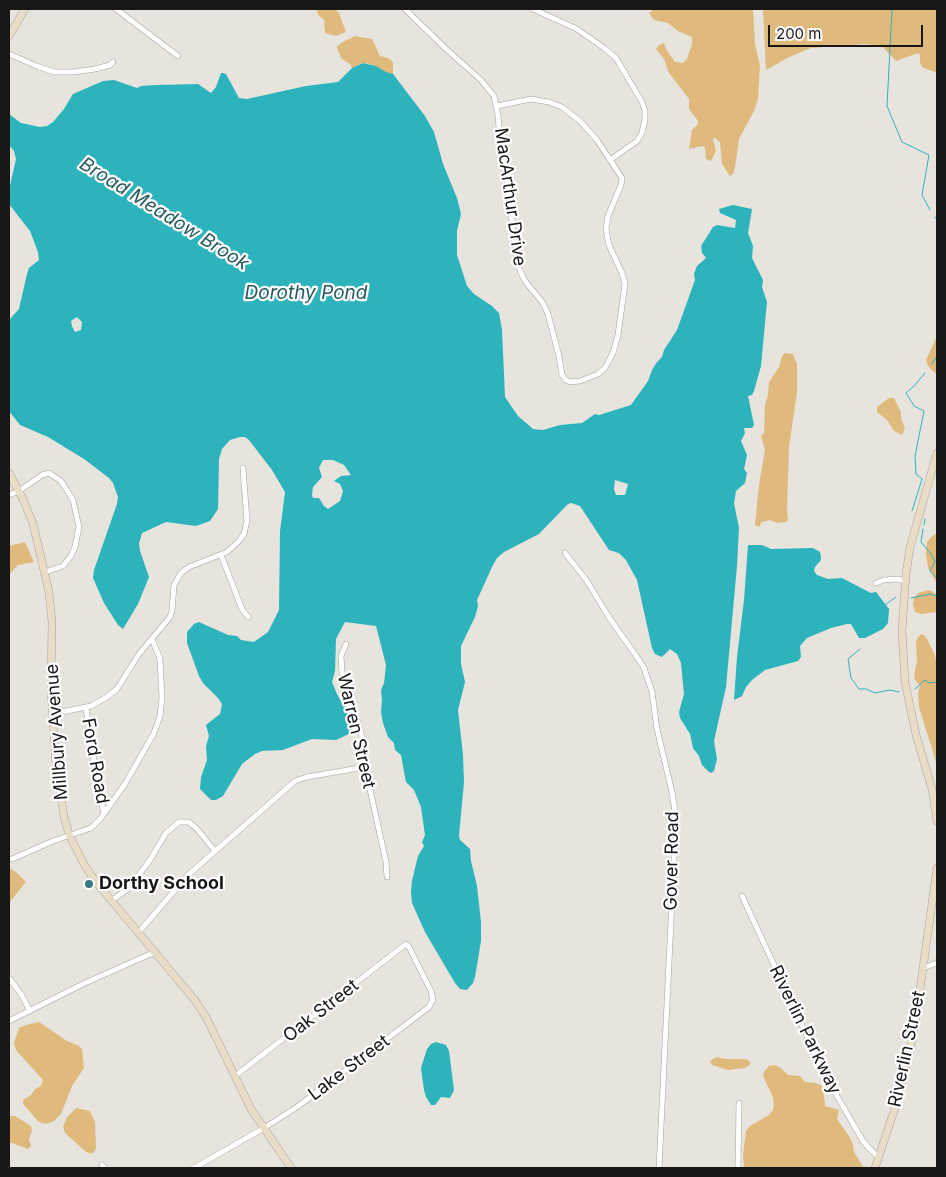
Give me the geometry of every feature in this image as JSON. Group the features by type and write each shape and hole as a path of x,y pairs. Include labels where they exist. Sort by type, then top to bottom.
{"main road":[{"path":"9,36 26,9"},
{"path":"937,453 910,547 902,631 905,682 916,735 932,789 937,821"},
{"name":"Millbury Avenue","path":"9,473 33,524 45,572 52,616 52,714 60,795 70,836 85,866 111,901 194,999 206,1017 251,1109 291,1168"},
{"name":"Riverlin Street","path":"876,1168 895,1108 910,1050 934,900 937,868"}],"street":[{"path":"116,9 178,56"},
{"name":"MacArthur Drive","path":"406,9 491,91 497,106 517,264 525,281 546,308 556,339 562,375 570,382 587,379 606,368 618,335 625,284 609,245 606,228 608,216 622,181 610,160"},
{"path":"497,106 531,99 549,102 562,107 580,121 597,140 610,160 637,141 642,133 645,118 642,102 616,58 576,29 534,9"},
{"path":"9,54 55,72 72,72 110,65 113,62"},
{"path":"52,714 86,708 102,701 116,688 139,654 170,617 174,585 181,573 189,567 221,555 236,545 242,538 246,528 247,507 244,468"},
{"path":"9,495 19,492 45,473 52,474 61,481 70,494 78,520 76,540 71,556 63,566 45,572"},
{"name":"Gover Road","path":"565,553 587,581 610,619 644,668 652,692 657,729 672,792 676,818 659,1168"},
{"path":"221,555 242,609 248,617"},
{"path":"876,583 896,579 906,581"},
{"path":"12,859 96,825 142,756 158,722 162,698 160,659 152,639"},
{"name":"Warren Street","path":"346,644 341,656 343,689 348,706 358,722 363,741 365,766 386,862 387,877"},
{"name":"Ford Road","path":"86,708 93,760 104,815"},
{"path":"138,933 188,875 295,781 365,766"},
{"path":"111,901 128,888 150,860 166,833 179,822 185,821 194,826 215,851"},
{"name":"Riverlin Parkway","path":"742,896 826,1077 863,1141 879,1158"},
{"name":"Lake Street","path":"194,1168 264,1128 304,1102 426,1010 432,1003 432,996 427,980 406,944"},
{"name":"Oak Street","path":"235,1076 406,944"},
{"path":"9,1021 155,952"},
{"path":"923,968 937,963"},
{"path":"9,978 21,994 30,1011"},
{"path":"738,1168 739,1103"}],"shaded area":[{"path":"316,9 335,9 339,13 346,32 336,36 325,33 324,20 319,16"},
{"path":"654,9 753,9 755,44 760,66 758,99 754,111 739,139 735,167 733,174 730,176 722,164 720,142 715,138 713,139 716,151 711,161 706,159 703,146 689,149 692,130 698,124 698,121 689,109 689,99 669,73 664,59 656,49 664,43 675,62 683,63 687,59 692,44 692,37 678,31 668,23 654,20 649,13"},
{"path":"763,9 937,9 937,73 922,67 918,53 896,61 882,46 864,44 811,48 789,57 766,70"},
{"path":"355,36 372,39 380,56 388,58 393,62 393,74 386,73 376,66 366,63 352,68 350,64 342,59 337,46"},
{"path":"937,336 937,375 928,366 926,360"},
{"path":"785,353 793,354 797,364 797,392 789,447 788,518 787,522 777,523 770,520 762,522 759,527 755,525 765,450 761,436 764,433 765,405 769,382 779,367 782,356"},
{"path":"889,398 894,398 901,412 901,419 905,427 902,435 894,431 887,420 877,412 877,407"},
{"path":"937,533 937,583 928,568 926,553 927,542"},
{"path":"25,542 34,562 18,565 9,575 9,546"},
{"path":"928,590 937,595 937,612 921,614 915,612 914,598 918,593"},
{"path":"922,634 926,637 935,655 937,667 937,765 919,707 918,693 920,686 915,680 914,675 917,661 916,642"},
{"path":"11,869 26,882 9,903 9,870"},
{"path":"39,1022 82,1049 84,1068 72,1086 61,1114 54,1121 46,1124 39,1122 23,1104 23,1100 41,1086 43,1080 16,1050 14,1043 19,1028"},
{"path":"717,1057 748,1060 751,1064 745,1068 728,1070 712,1065 710,1061"},
{"path":"775,1065 788,1075 800,1076 805,1082 816,1083 823,1087 825,1106 839,1110 837,1119 850,1138 854,1152 864,1168 744,1168 743,1155 746,1131 773,1110 773,1097 763,1076 769,1066"},
{"path":"76,1108 90,1111 95,1122 96,1149 92,1154 86,1152 65,1133 63,1127 67,1117"},
{"path":"11,1116 15,1116 31,1126 32,1131 29,1139 31,1146 28,1149 9,1142 9,1119"}],"water":[{"name":"Dorothy Pond","path":"363,63 376,66 393,74 425,116 434,132 461,214 457,231 457,255 467,286 474,294 499,313 502,330 505,397 518,416 533,429 543,430 560,425 582,423 595,414 599,415 631,405 648,381 652,370 662,357 664,350 677,330 695,280 694,274 697,266 706,258 702,253 701,246 713,227 717,225 735,228 736,220 720,213 719,209 733,205 752,209 748,233 753,246 752,258 763,280 762,287 767,302 761,366 754,391 752,395 748,396 754,425 752,428 744,428 745,433 741,441 747,455 744,469 747,473 745,483 736,491 734,503 739,528 737,566 726,687 714,741 717,759 714,771 711,773 702,765 699,756 693,748 690,734 680,718 679,712 684,694 681,663 677,654 670,649 662,657 655,654 637,580 626,560 619,553 609,550 580,506 568,504 539,534 504,552 497,558 477,600 478,606 475,617 461,646 461,664 465,682 458,710 464,782 459,836 460,840 470,849 481,922 481,941 475,977 467,990 460,989 455,983 425,932 412,903 412,881 418,856 424,846 422,842 425,835 421,807 414,790 406,782 401,755 395,750 394,743 388,737 383,723 381,690 384,683 386,665 376,626 345,622 336,639 335,671 332,682 352,722 351,733 336,740 312,739 283,750 262,751 255,754 242,764 223,796 216,800 211,800 200,789 201,777 207,760 206,746 209,736 206,725 220,714 222,704 199,676 187,643 187,632 194,624 199,622 228,635 237,636 241,640 254,642 268,632 279,610 280,531 285,492 272,470 249,440 245,437 240,437 230,440 222,449 219,459 218,509 210,521 196,526 166,522 142,533 139,544 140,551 149,577 138,604 123,629 118,625 104,603 93,578 94,570 117,504 118,497 113,483 84,459 48,437 20,425 9,411 9,320 19,309 29,268 39,260 30,231 9,204 9,190 16,159 14,151 9,145 9,114 21,123 40,127 47,126 64,109 73,94 103,81 114,80 137,88 156,85 198,84 211,93 216,87 221,73 223,73 226,74 239,98 247,99 306,86 338,82 352,68","holes":["77,317 82,322 81,330 75,332 71,321","323,460 333,460 344,465 351,475 341,476 334,481 340,484 343,491 340,501 328,509 319,498 313,498 312,495 313,487 322,477 319,468","615,480 628,484 625,495 616,495 614,489"]},
{"path":"748,545 762,545 771,549 813,548 820,552 821,557 814,571 817,575 828,579 842,578 871,593 876,592 889,609 888,623 883,629 865,638 859,638 851,624 847,624 831,628 807,638 800,646 801,657 798,661 765,670 752,680 742,696 734,700"},
{"path":"436,1042 446,1045 449,1051 454,1090 450,1098 441,1097 435,1105 431,1105 424,1090 421,1068 427,1049"}],"waterway":[{"path":"892,9 887,106 902,142 929,155 922,195 930,210"},
{"path":"932,364 937,356"},
{"path":"912,511 922,479 916,474 915,456 924,411 914,406 906,393 925,373"},
{"path":"924,525 925,519"},
{"path":"923,529 921,542 935,562 930,571 937,578"},
{"path":"911,598 930,594 937,596"},
{"path":"885,605 896,597"},
{"path":"860,649 848,659 851,678 859,689 866,689 875,693 890,690 899,692"},
{"path":"915,689 925,680 929,683 937,682"}],"place":[{"name":"Dorthy School","path":"89,884"}],"water label":[{"name":"Broad Meadow Brook","path":"164,214"}]}
